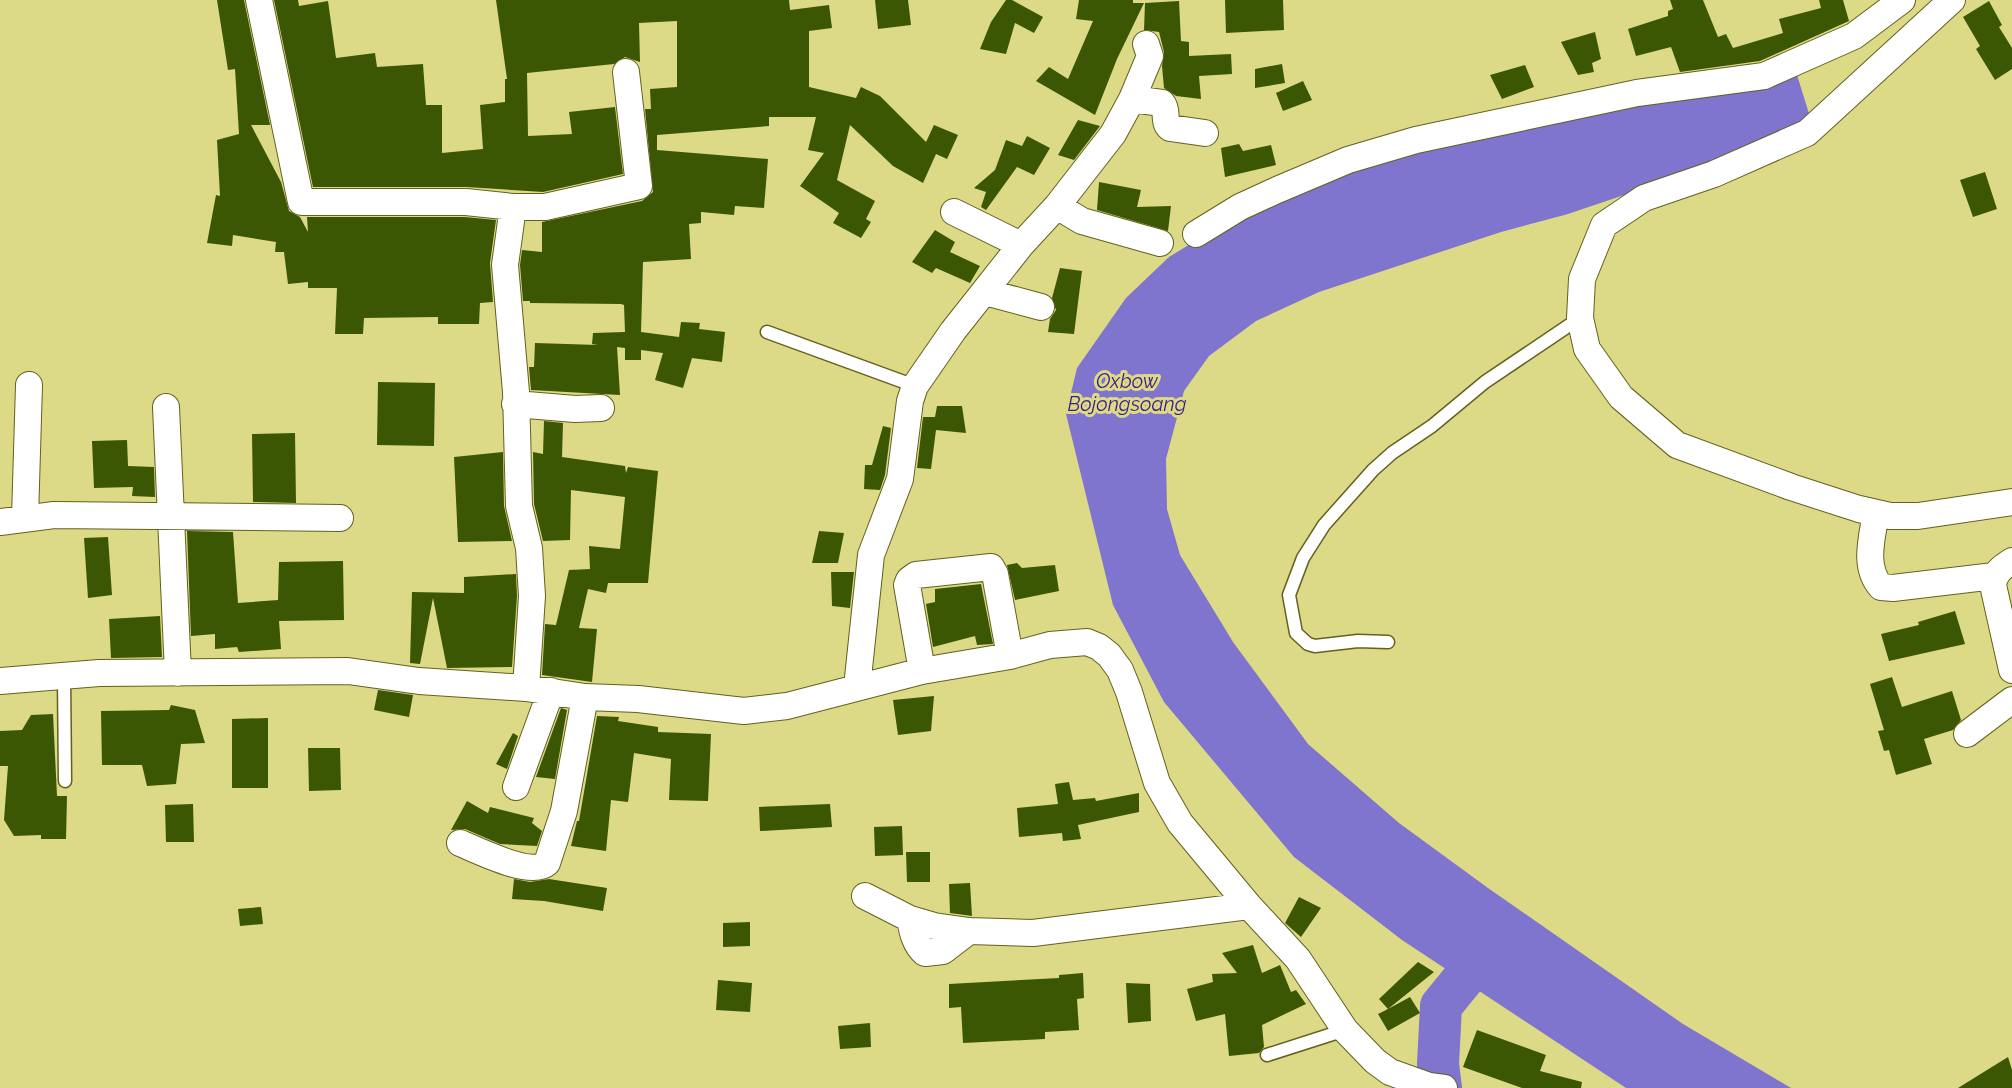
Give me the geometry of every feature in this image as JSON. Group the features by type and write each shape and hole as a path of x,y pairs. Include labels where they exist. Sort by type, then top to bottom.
{"street":[{"path":"259,0 299,201 466,202 513,207 545,207 639,186 626,72"},
{"path":"1196,234 1240,207 1348,160 1416,140 1637,93 1764,76 1854,36 1902,0"},
{"path":"1952,0 1808,133 1714,174 1644,198 1604,225 1582,279 1580,318 1587,350 1621,397 1677,445 1791,487 1876,513 1918,516 2012,502"},
{"path":"1854,36 1865,80"},
{"path":"856,687 871,555 900,479 910,401 915,386 953,331 1020,245 1115,150 1132,99 1150,56 1146,44"},
{"path":"1132,99 1162,103 1165,107 1166,123 1170,128 1205,133"},
{"path":"1057,206 1082,221 1160,243"},
{"path":"513,207 505,265 515,404 519,506 529,548 539,690 516,787"},
{"path":"954,212 1020,245"},
{"path":"985,292 1041,307"},
{"path":"29,385 12,520 54,515 340,518"},
{"path":"515,404 575,409 601,408"},
{"path":"166,407 178,673"},
{"path":"1876,513 1870,552 1872,572 1881,586 1893,588 2003,569"},
{"path":"922,671 907,585 909,580 916,575 992,567 1010,656"},
{"path":"2003,569 1994,585 2012,670"},
{"path":"0,681 99,673 178,673 224,670 348,671 419,681 539,690 585,697 638,699 744,711 787,706 922,671 1010,656 1070,642 1087,642 1099,647 1109,655 1120,670 1130,692 1162,794 1180,823 1249,906 1298,959 1345,1030 1375,1061 1390,1072 1436,1087"},
{"path":"460,843 525,866 536,868 547,862 564,811 585,697"},
{"path":"1967,734 2012,700"},
{"path":"865,896 910,919 912,932 920,949 925,952 943,951 969,931 1033,933 1249,906"}],"lane":[{"path":"1388,642 1358,641 1315,646 1308,644 1296,633 1289,595 1303,558 1324,525 1360,482 1379,464 1432,426 1485,382 1580,318"},
{"path":"767,332 915,386"},
{"path":"64,676 64,781"},
{"path":"1267,1055 1345,1030"}],"water":[{"name":"Oxbow Bojongsoang","path":"1797,75 1811,120 1686,174 1568,214 1501,232 1319,292 1256,321 1209,356 1184,391 1166,459 1167,509 1180,555 1233,642 1308,744 1399,823 1488,888 1683,1024 1791,1088 1626,1088 1402,940 1294,857 1164,702 1113,605 1066,414 1077,368 1126,298 1169,257 1218,227 1351,166 1481,135"}],"building":[{"path":"217,0 244,0 270,125 251,125 281,182 289,211 300,217 308,232 307,217 465,217 496,220 490,263 493,302 480,303 479,324 438,324 438,317 364,318 363,334 335,334 337,288 308,288 308,282 288,284 284,252 275,252 276,242 233,235 232,246 207,243 216,195 220,196 217,140 239,134 235,69 228,70"},
{"path":"274,0 298,0 299,6 328,1 336,58 375,53 377,67 423,64 426,105 442,105 442,153 483,149 480,105 505,102 505,79 507,79 496,0 789,0 790,10 829,5 832,28 809,31 809,87 856,98 861,87 880,96 926,142 934,125 958,135 947,159 936,154 923,183 893,166 850,125 837,180 875,201 866,219 871,222 861,238 833,223 839,213 800,186 824,153 808,150 816,117 769,117 769,126 657,135 657,150 768,159 764,208 735,206 734,215 701,212 701,223 689,224 691,259 643,262 641,332 679,337 681,322 700,323 699,329 725,332 722,362 692,358 683,388 655,380 663,353 641,350 641,360 625,360 625,348 617,347 620,395 531,390 529,367 534,367 535,343 598,345 592,344 593,333 625,332 624,305 621,304 523,301 520,265 522,250 542,252 542,222 642,201 653,192 645,109 651,109 650,89 677,87 677,21 639,23 640,62 625,57 614,64 527,73 528,136 572,134 569,112 615,107 623,174 543,192 466,187 313,187"},
{"path":"875,0 908,0 911,25 878,29"},
{"path":"1006,0 1012,0 1043,17 1034,33 1015,23 1006,54 980,49 991,22"},
{"path":"1079,0 1133,0 1133,3 1144,3 1117,59 1095,115 1036,81 1049,67 1068,79 1093,21 1076,19"},
{"path":"1225,0 1283,0 1284,30 1226,33"},
{"path":"1670,0 1703,0 1718,37 1726,34 1733,48 1783,33 1779,19 1821,8 1819,0 1843,0 1849,21 1760,61 1680,72 1671,47 1636,56 1628,29 1668,16 1668,11 1673,9"},
{"path":"1179,1 1181,41 1189,42 1189,56 1231,54 1232,74 1199,76 1201,99 1176,96 1164,88 1162,66 1164,52 1159,32 1144,30 1145,3"},
{"path":"1989,1 2002,25 1999,27 2012,48 2012,69 1995,80 1976,49 1980,46 1963,17"},
{"path":"1595,32 1601,59 1592,63 1594,72 1578,75 1561,42"},
{"path":"1282,64 1285,83 1255,88 1255,69"},
{"path":"1525,65 1534,87 1502,99 1490,75"},
{"path":"1303,81 1312,100 1283,111 1276,93"},
{"path":"1078,120 1100,126 1074,160 1058,155"},
{"path":"1027,136 1050,148 1034,175 1017,167 986,210 981,207 986,192 974,188 995,170 1006,140 1022,146"},
{"path":"1239,144 1243,151 1271,145 1276,165 1225,177 1221,148"},
{"path":"1985,172 1997,209 1973,217 1960,180"},
{"path":"1099,182 1141,190 1137,207 1171,206 1168,231 1097,210"},
{"path":"935,230 955,242 950,252 980,266 970,283 936,268 932,273 912,262"},
{"path":"1060,268 1082,271 1074,334 1048,332 1050,319 1056,310 1052,298"},
{"path":"378,382 435,383 434,446 377,445"},
{"path":"937,406 962,406 966,433 936,430 931,469 917,468 923,417 935,417"},
{"path":"544,421 563,423 562,457 625,466 626,473 628,467 658,471 648,583 608,583 606,593 588,589 579,628 597,629 592,682 542,675 545,624 556,625 569,570 590,569 589,546 620,549 625,497 571,490 570,540 543,541 534,504 533,452 543,454"},
{"path":"883,426 891,428 885,475 880,490 864,489 865,465 872,465"},
{"path":"295,433 296,503 253,502 252,434"},
{"path":"127,440 128,466 154,467 155,497 132,496 133,487 94,488 92,441"},
{"path":"503,452 504,506 512,541 458,542 454,457"},
{"path":"187,531 233,532 238,603 278,600 279,562 343,561 344,620 279,621 281,649 239,652 237,647 215,649 215,634 191,636"},
{"path":"819,531 844,533 838,563 812,563"},
{"path":"108,537 112,595 88,598 84,538"},
{"path":"1017,563 1022,568 1055,565 1059,591 1015,600 1007,565"},
{"path":"831,572 854,572 850,608 832,606"},
{"path":"516,574 517,596 512,667 447,668 433,598 420,664 410,663 412,592 464,593 464,577"},
{"path":"981,584 993,644 977,645 975,636 933,647 926,604 935,602 935,589"},
{"path":"1955,611 1965,644 1889,661 1881,634 1919,625 1918,622"},
{"path":"160,616 162,657 111,658 109,619"},
{"path":"1892,677 1902,707 1952,691 1961,720 1953,730 1924,739 1932,764 1896,775 1889,750 1884,751 1878,731 1884,730 1870,684"},
{"path":"378,690 413,695 409,717 374,710"},
{"path":"934,696 931,731 898,735 893,700"},
{"path":"171,705 195,710 205,743 181,744 176,784 147,786 142,765 102,765 101,711 169,710"},
{"path":"561,708 567,710 555,779 536,777"},
{"path":"53,714 57,796 67,796 66,839 41,839 41,835 14,836 4,820 8,766 0,766 0,731 22,730 31,715"},
{"path":"597,716 619,717 618,721 658,727 658,732 711,734 708,801 669,800 671,759 634,753 628,802 611,800 606,851 571,846 577,821 579,821"},
{"path":"268,718 268,788 232,788 232,719"},
{"path":"513,733 518,736 507,769 496,764"},
{"path":"308,748 340,748 341,790 309,791"},
{"path":"1069,782 1073,800 1095,798 1096,801 1139,793 1139,812 1078,825 1081,839 1063,841 1062,833 1019,837 1017,808 1058,804 1055,784"},
{"path":"467,801 488,813 490,807 534,818 532,823 542,831 537,846 500,844 465,829 451,830"},
{"path":"193,804 194,842 166,842 165,805"},
{"path":"830,804 832,827 760,831 759,807"},
{"path":"902,826 903,855 875,856 874,827"},
{"path":"906,852 930,852 930,882 907,882"},
{"path":"514,879 530,882 549,879 607,888 603,911 544,901 512,899"},
{"path":"970,883 972,916 950,913 949,884"},
{"path":"1299,897 1321,908 1301,937 1285,923"},
{"path":"261,907 263,924 240,926 238,909"},
{"path":"750,922 750,946 723,947 723,923"},
{"path":"1253,945 1262,973 1280,965 1291,992 1296,990 1306,1004 1262,1025 1264,1047 1259,1053 1229,1056 1225,1014 1196,1021 1187,989 1213,982 1212,974 1237,973 1222,953"},
{"path":"1418,962 1434,972 1388,1009 1379,999"},
{"path":"1083,973 1084,998 1077,999 1079,1030 1045,1032 1045,1039 963,1043 961,1007 949,1008 949,984 1059,978 1059,975"},
{"path":"718,980 752,983 750,1012 716,1010"},
{"path":"1126,983 1150,984 1151,1021 1128,1023"},
{"path":"1410,997 1420,1013 1388,1031 1378,1014"},
{"path":"870,1023 871,1047 840,1049 838,1026"},
{"path":"1477,1030 1546,1055 1540,1071 1582,1082 1581,1088 1522,1088 1463,1067"},
{"path":"2008,1057 2012,1070 2012,1088 1958,1088"}],"waterway":[{"path":"1441,1088 1438,1064 1441,1006 1490,946"}]}
